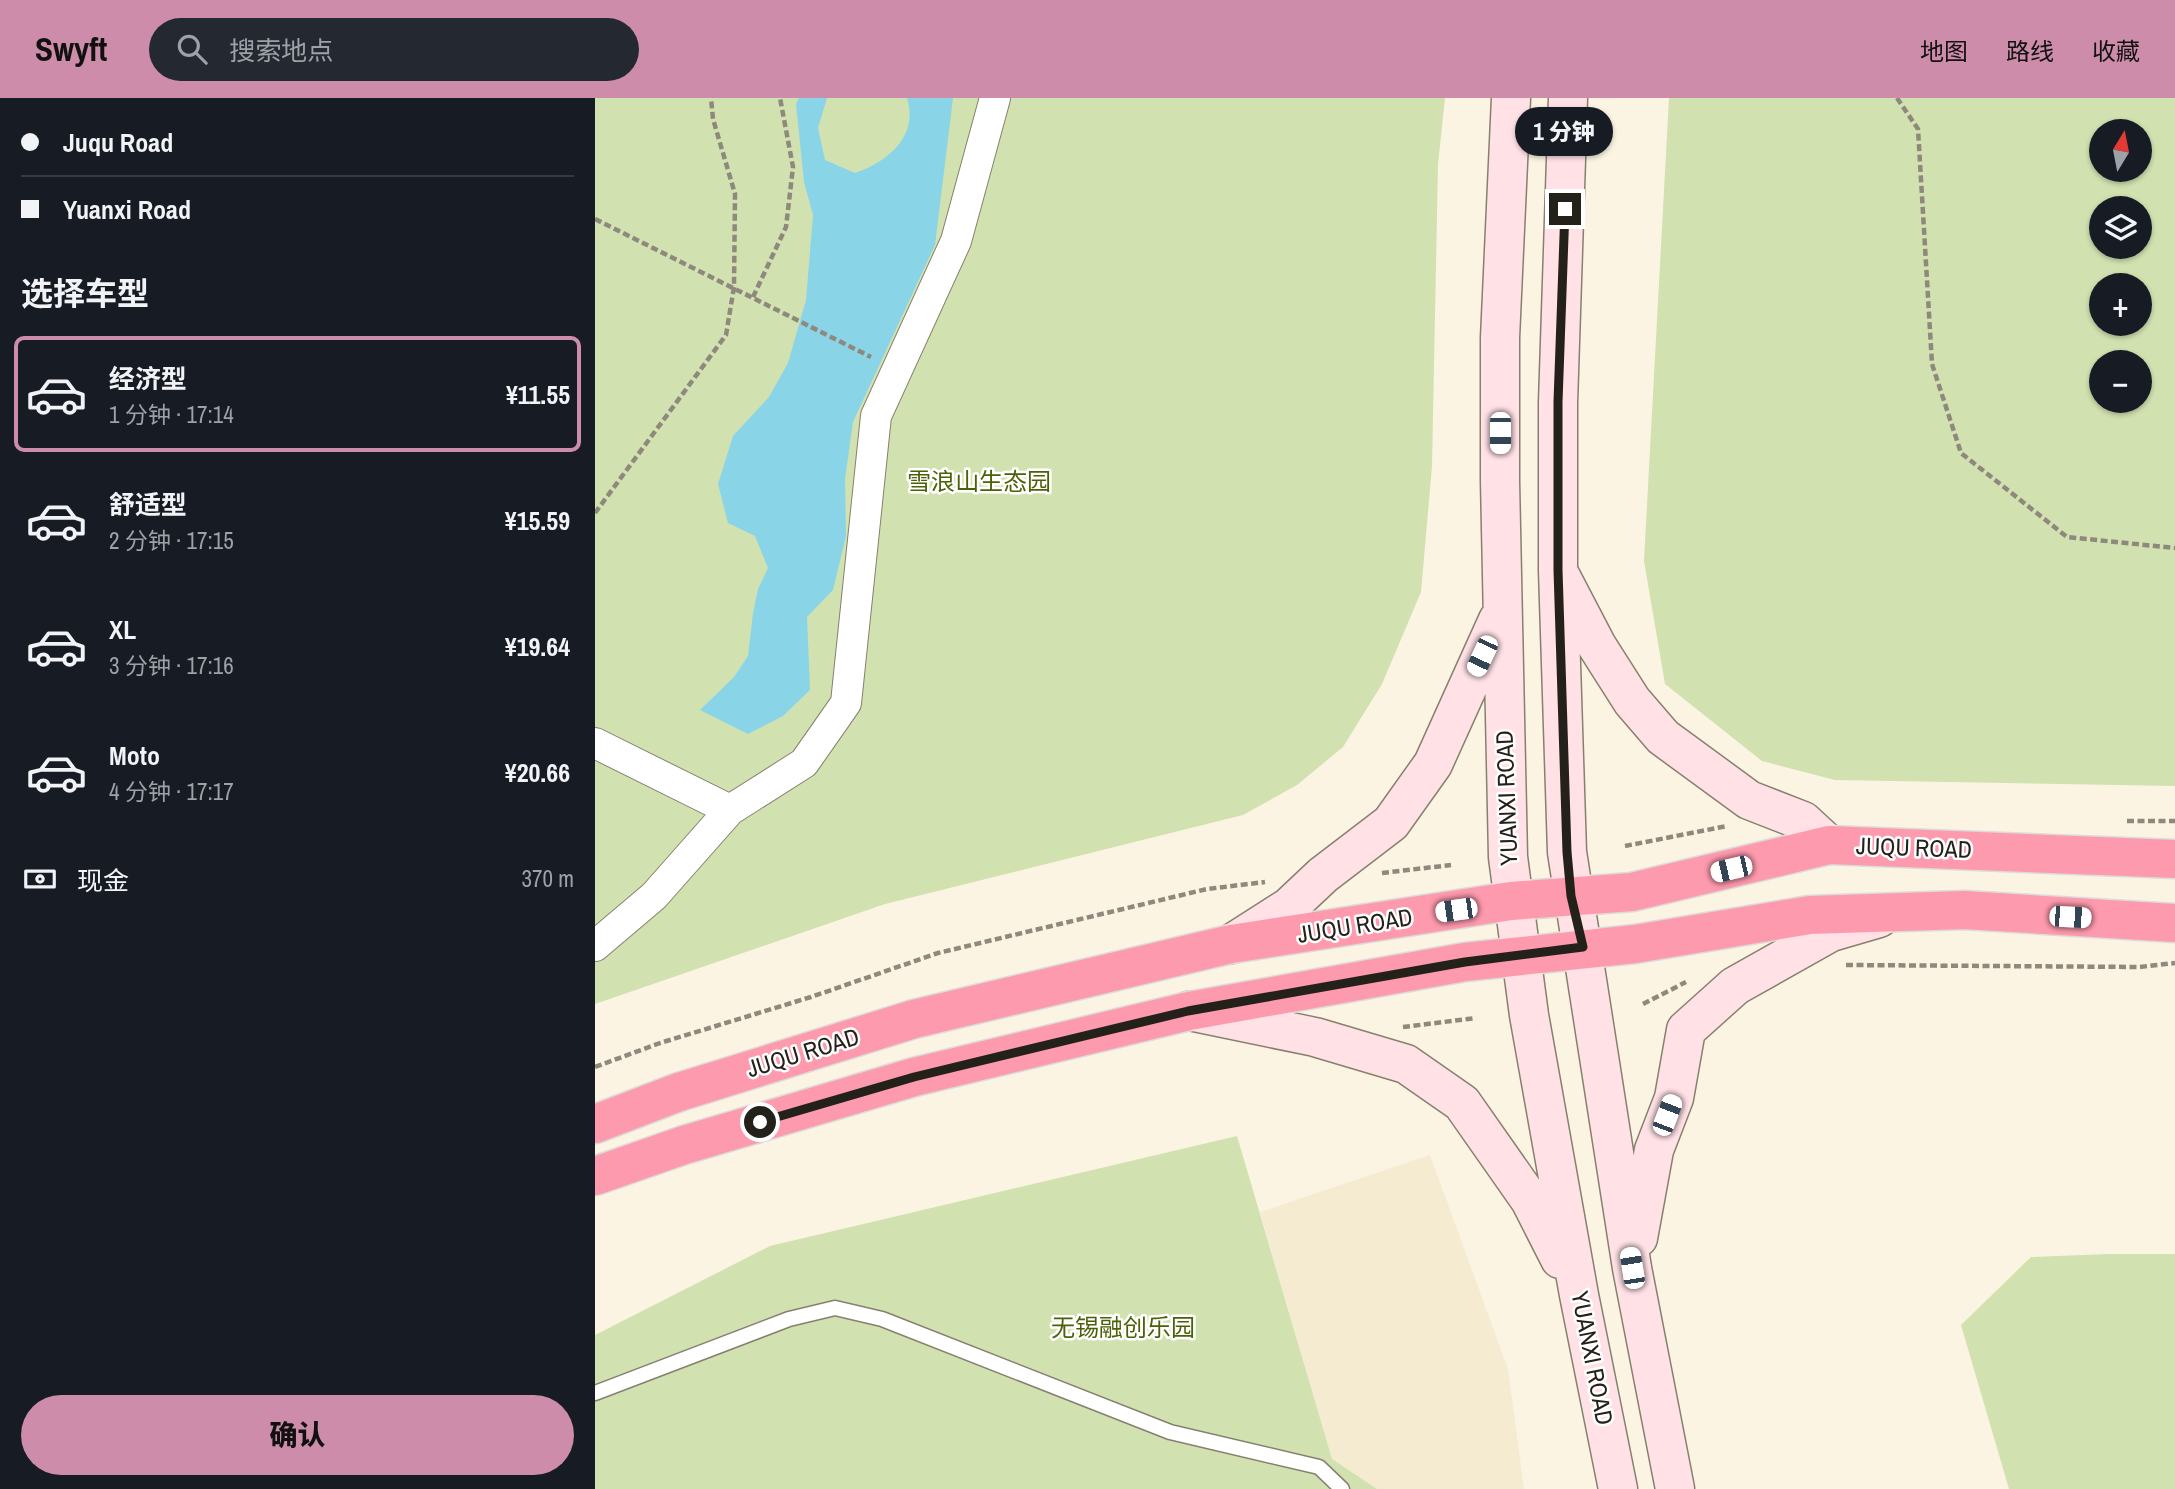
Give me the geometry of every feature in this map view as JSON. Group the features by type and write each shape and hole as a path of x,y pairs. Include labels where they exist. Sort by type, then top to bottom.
{"highway":[{"name":"JUQU ROAD","path":"595,1124 679,1092 913,1019 1231,944 1511,901 1632,892 1829,845 2175,859"},
{"path":"595,1176 684,1145 914,1077 1188,1011 1465,962 1583,947 1635,944 1810,915 1964,910 2175,923"}],"main road":[{"name":"YUANXI ROAD","path":"1511,98 1500,338 1502,612 1511,901 1579,1295 1618,1489"},
{"path":"1568,98 1558,402 1558,570 1567,852 1571,896 1583,947 1632,1268 1675,1489"},
{"path":"1558,570 1625,690 1663,737 1749,800 1803,821 1829,845"},
{"path":"1231,944 1289,907 1323,875 1391,823 1433,764 1502,612"},
{"path":"1632,1268 1654,1150 1674,1098 1686,1030 1735,986 1778,960 1831,932 1897,912"},
{"path":"1188,1011 1373,1052 1406,1063 1451,1095 1462,1103 1530,1199 1579,1295"}],"street":[{"path":"595,946 654,896 730,810 804,763 846,703 876,416 956,241 995,98"},
{"path":"595,743 730,810"}],"lane":[{"path":"595,1394 789,1319 835,1308 882,1319 1170,1433 1319,1467 1342,1489"}],"path":[{"path":"595,513 726,335 734,287 735,194 713,120 711,98"},
{"path":"753,297 786,227 793,167 780,98"},
{"path":"1897,98 1918,129 1932,365 1961,453 2067,537 2175,548"},
{"path":"595,219 897,371"},
{"name":"JUQU ROAD","path":"1323,875 1451,865"},
{"path":"595,1067 660,1043 811,997 939,953 1207,889 1271,881"},
{"path":"1844,964 2139,967 2175,963"},
{"path":"1643,1004 1690,980"},
{"path":"1395,1028 1476,1018"}],"shaded area":[{"path":"1430,1155 1508,1369 1524,1489 1377,1489 1332,1460 1260,1212"}],"green space":[{"name":"雪浪山生态园","path":"595,98 1445,98 1438,164 1432,466 1421,592 1382,684 1343,747 1297,785 1243,815 885,904 595,1004"},
{"path":"1669,98 2175,98 2175,786 1835,780 1762,761 1665,684 1644,561"},
{"name":"无锡融创乐园","path":"1237,1136 1332,1459 1377,1489 595,1489 595,1335 770,1246"},
{"path":"2175,1254 2175,1489 2009,1489 1961,1325 2031,1257"}],"water":[{"path":"799,98 827,98 818,128 825,160 855,173 879,162 898,146 905,136 910,112 907,98 953,98 935,245 853,422 845,479 846,536 833,590 807,617 810,690 783,716 748,734 700,710 734,677 748,656 758,589 768,568 755,536 728,523 718,484 733,436 769,397 788,363 806,300 813,215 804,182 796,104"}],"route":[{"path":"760,1122 914,1077 1188,1011 1465,962 1583,947 1571,896 1567,852 1558,570 1558,402 1565,209"}]}
